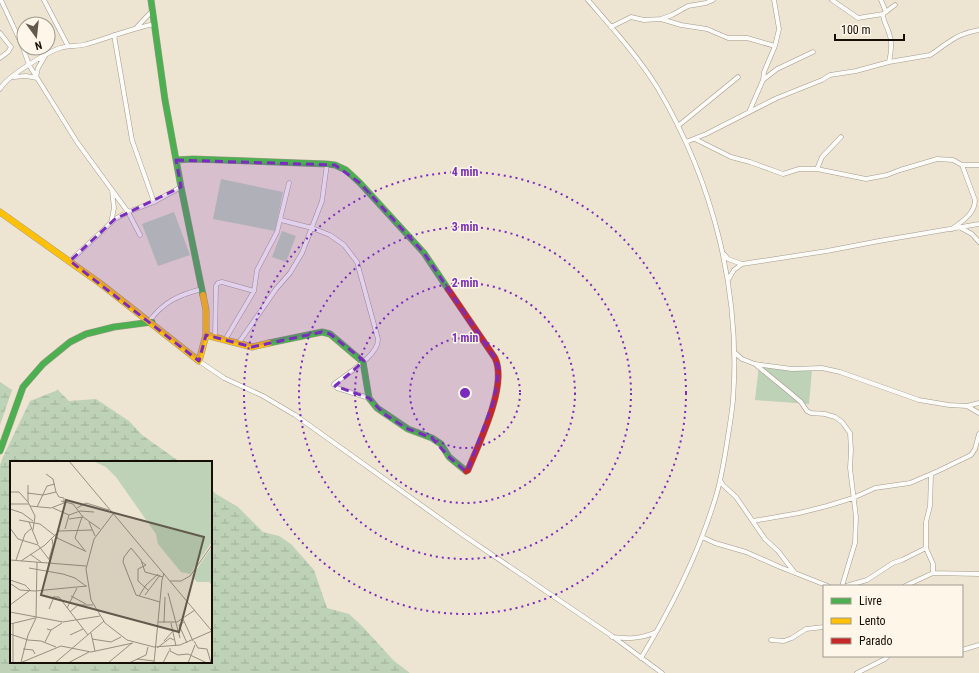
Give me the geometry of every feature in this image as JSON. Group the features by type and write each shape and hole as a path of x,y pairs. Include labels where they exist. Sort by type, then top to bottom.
{"street":[{"path":"1,0 16,31 29,65 78,142 128,212 140,235"},
{"path":"44,0 68,46"},
{"path":"150,0 165,100 206,310 206,335 199,361"},
{"path":"588,0 635,54 656,87 686,142 712,210 724,254 728,280 734,352 733,401 724,465 717,494 686,576 657,632 641,658"},
{"path":"611,27 631,17 644,20 661,19 688,6 706,3 713,0"},
{"path":"748,113 763,80 779,30 774,0"},
{"path":"832,0 858,18 884,13 895,5"},
{"path":"881,0 884,13 883,20 891,39 891,53 889,62"},
{"path":"137,28 152,11"},
{"path":"661,19 681,25 707,29 728,38 747,38 775,46"},
{"path":"56,50 68,46 80,46 154,24"},
{"path":"686,142 695,139 777,98 822,80 830,74 856,71 889,62 930,55 950,41 964,34 979,30"},
{"path":"0,33 11,47 8,52 0,58"},
{"path":"114,35 132,140 154,202"},
{"path":"763,80 777,69 814,52"},
{"path":"0,89 12,77 45,56"},
{"path":"37,78 38,68 46,56"},
{"path":"12,77 26,76 37,78"},
{"path":"678,126 738,77"},
{"path":"817,169 822,157 841,137"},
{"path":"695,139 731,157 750,162 779,173 799,169 817,169 866,179 887,175 937,159 953,160 962,165 979,165"},
{"path":"176,160 193,159 327,164 335,165 346,170 360,183 424,253 495,358 499,369 494,400 483,433 468,470 466,471 449,457 441,444 432,438 408,429 377,408 370,398 363,362 326,332 252,347 206,335"},
{"path":"238,344 276,289 290,273 302,252 322,200 327,164"},
{"path":"951,229 967,217 973,210 975,204 975,200 962,165"},
{"path":"225,340 254,291 258,270 277,232 281,220 289,183"},
{"path":"70,261 110,223 128,212 154,202 181,187"},
{"path":"110,223 114,208 111,188"},
{"path":"0,212 70,261 151,321 199,361 224,378 263,396 295,416 463,535 612,636 662,673"},
{"path":"281,220 312,228 330,235 344,245 357,262 378,343 376,348 363,362 334,385 337,388 370,398"},
{"path":"728,280 734,270 742,264 827,251 979,224"},
{"path":"961,228 972,234 979,242"},
{"path":"724,254 728,259 742,264"},
{"path":"215,338 216,286 218,283 222,282 254,291"},
{"path":"151,321 154,314 173,298 202,289"},
{"path":"0,451 23,387 35,372 47,361 70,342 86,334 114,327 151,321"},
{"path":"734,352 746,361 755,364 792,369 822,368 858,378 918,400 967,406 979,403"},
{"path":"734,367 739,363 746,361"},
{"path":"755,364 801,402 807,411 835,417 850,433 850,468 856,518 855,543 842,585"},
{"path":"967,406 979,413"},
{"path":"752,521 799,513 853,498 875,488 910,483 931,475 971,455 975,449 979,434"},
{"path":"931,475 930,506 926,522 926,548 933,564 933,573"},
{"path":"720,480 723,485 736,497 765,540 778,550 795,573"},
{"path":"702,537 715,543 746,552 825,585"},
{"path":"849,585 866,580 893,562 902,560 926,548"},
{"path":"907,585 933,573 979,574"},
{"path":"771,640 784,641 806,629 823,627"},
{"path":"612,636 625,638 645,637 657,632"},
{"path":"963,650 979,645"},
{"path":"858,673 887,657"}],"highlighted area":[{"path":"176,160 335,165 360,183 424,253 495,358 499,369 494,400 468,470 464,470 449,457 432,438 408,429 384,414 369,398 335,386 364,361 330,334 322,332 252,347 206,335 199,361 70,261 115,219 181,187"}],"green space":[{"path":"221,179 283,192 275,231 213,219"},
{"path":"174,212 190,255 158,266 142,224"},
{"path":"282,231 296,236 286,262 272,257"},
{"path":"759,365 812,370 809,404 755,400"},
{"path":"0,382 12,390 0,425"},
{"path":"58,390 69,401 96,399 129,421 142,435 179,461 10,461 10,663 212,663 212,490 238,507 263,532 279,536 291,544 314,570 327,608 349,614 394,661 410,673 0,673 0,465 30,401"}],"traffic: fast":[{"path":"151,0 165,100 203,295"},
{"path":"176,160 193,159 327,164 335,165 346,170 360,183 424,253 448,289"},
{"path":"0,451 23,387 43,364 70,342 86,334 114,327 152,322"},
{"path":"269,343 322,332 330,334 363,362 369,398 377,408 408,429 432,438 441,444 449,457 466,471"}],"traffic: slow":[{"path":"0,212 101,284 199,361 206,335 206,310 203,295"},
{"path":"206,335 252,347 269,343"}],"traffic: jam":[{"path":"448,289 495,358 498,369 498,383 495,398 485,430 468,470 466,471"}]}
